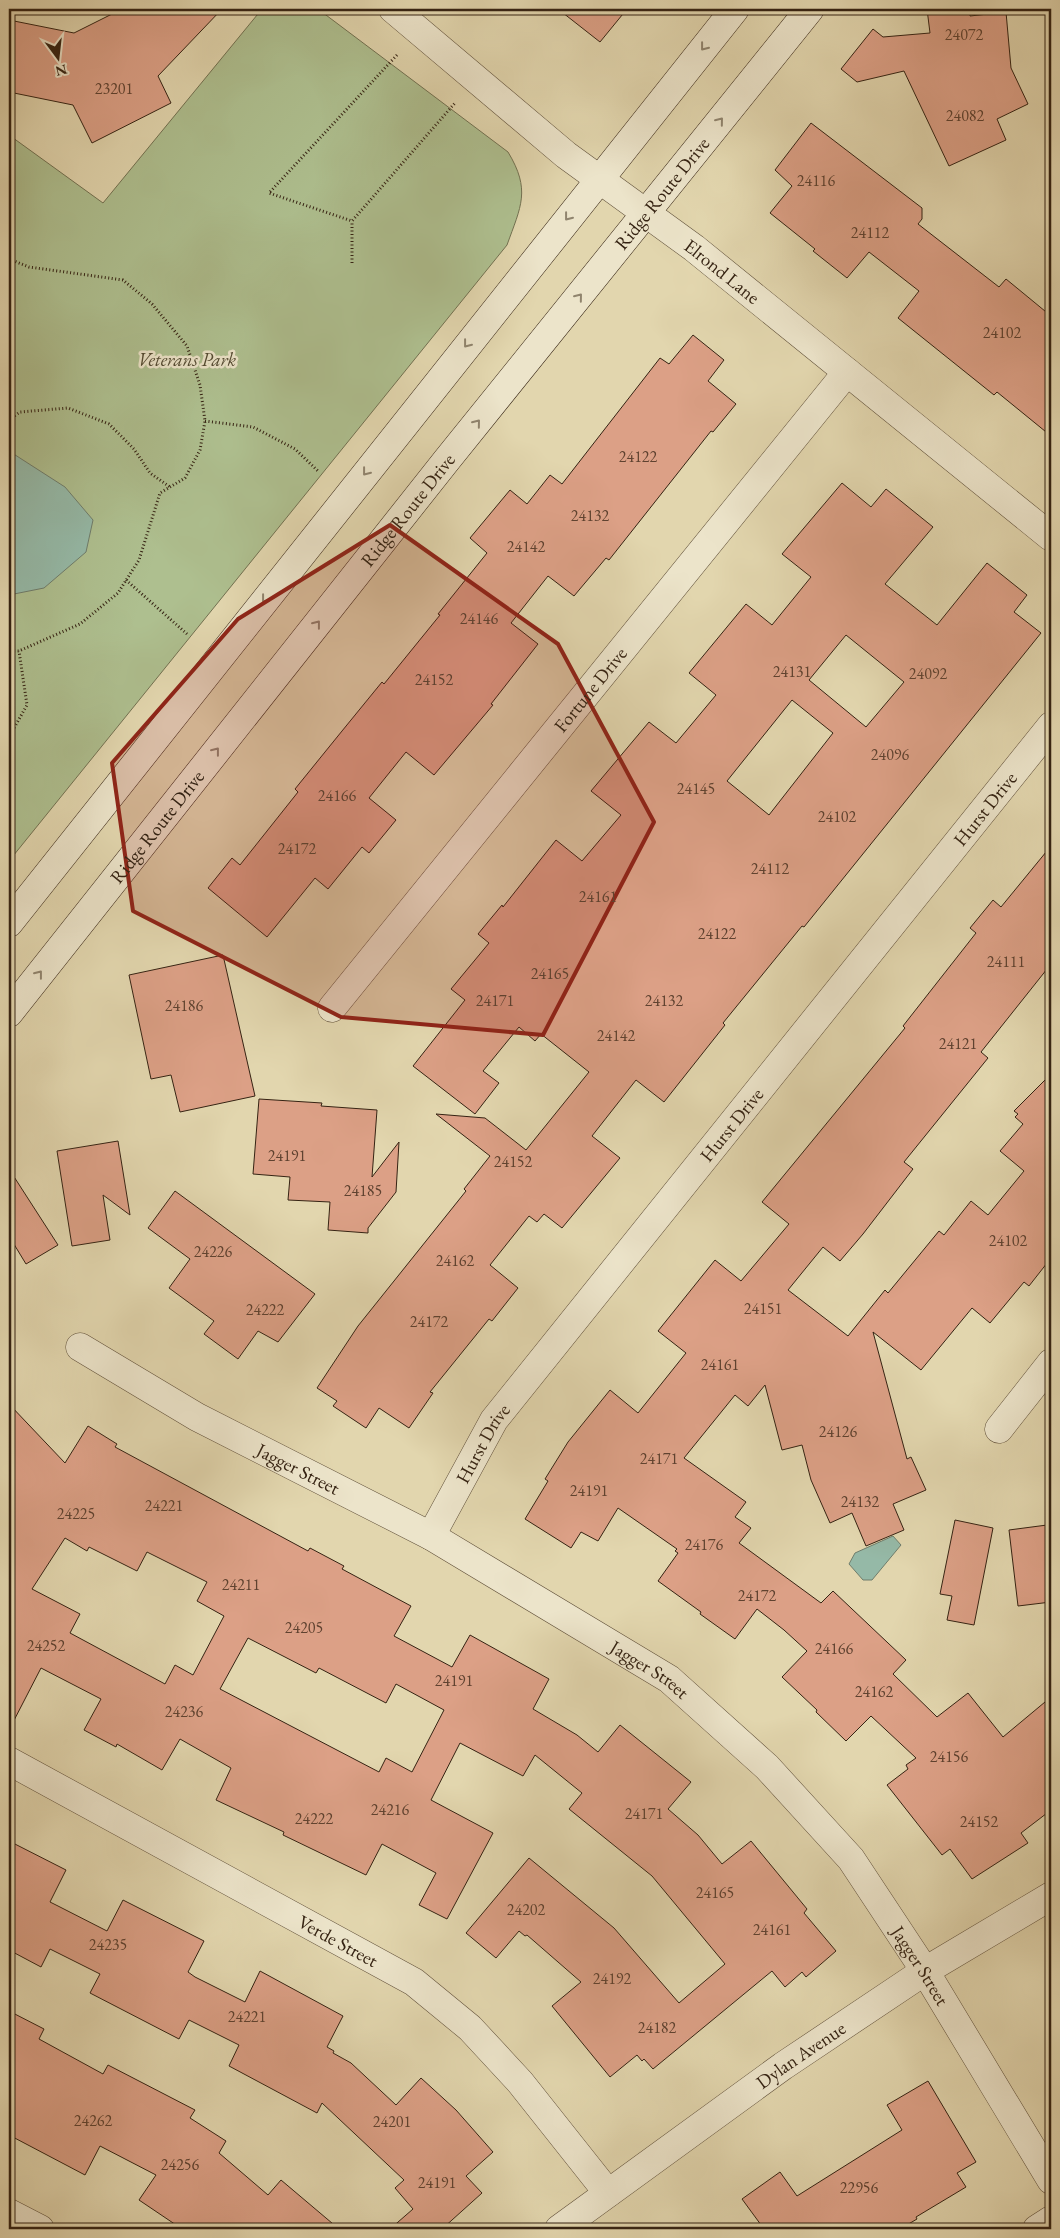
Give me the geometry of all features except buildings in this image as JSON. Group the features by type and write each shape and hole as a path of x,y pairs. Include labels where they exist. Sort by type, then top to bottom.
{"street":[{"name":"Elrond Lane","path":"393,9 566,155 694,248 1051,537"},
{"path":"9,923 598,178 735,9"},
{"name":"Ridge Route Drive","path":"9,1012 810,9"},
{"name":"Fortune Drive","path":"332,1008 847,372"},
{"name":"Hurst Drive","path":"431,1536 494,1420 1051,726"},
{"name":"Jagger Street","path":"80,1347 197,1417 431,1536 669,1679 767,1767 850,1859 925,1971 1051,2180"},
{"path":"998,1429 1051,1363"},
{"name":"Verde Street","path":"9,1762 414,1982 470,2028 520,2082 608,2193"},
{"name":"Dylan Avenue","path":"559,2229 783,2066 925,1971 1051,1896"},
{"path":"9,2213 40,2229"},
{"path":"1037,2229 1051,2220"}],"path":[{"path":"352,221 269,193 398,55"},
{"path":"352,263 352,221 455,102"},
{"path":"9,259 29,267 122,280 152,304 187,346 200,385 205,421 200,450 185,478 160,493 139,560 118,593 80,624 19,651 9,651"},
{"path":"9,420 20,412 68,408 108,424 134,448 150,473 170,487"},
{"path":"205,421 253,427 295,449 318,471"},
{"path":"126,580 187,634"},
{"path":"9,736 27,705 19,651"}],"highlighted area":[{"path":"390,525 558,644 654,822 543,1035 341,1017 133,911 112,763 238,619"}],"green space":[{"name":"Veterans Park","path":"262,9 318,9 508,152 520,177 520,208 507,245 9,861 9,135 103,203"}],"shaded area":[{"path":"9,451 65,487 93,520 86,552 44,588 9,595"},
{"path":"893,1536 901,1545 872,1580 863,1580 849,1564 855,1553"}]}
